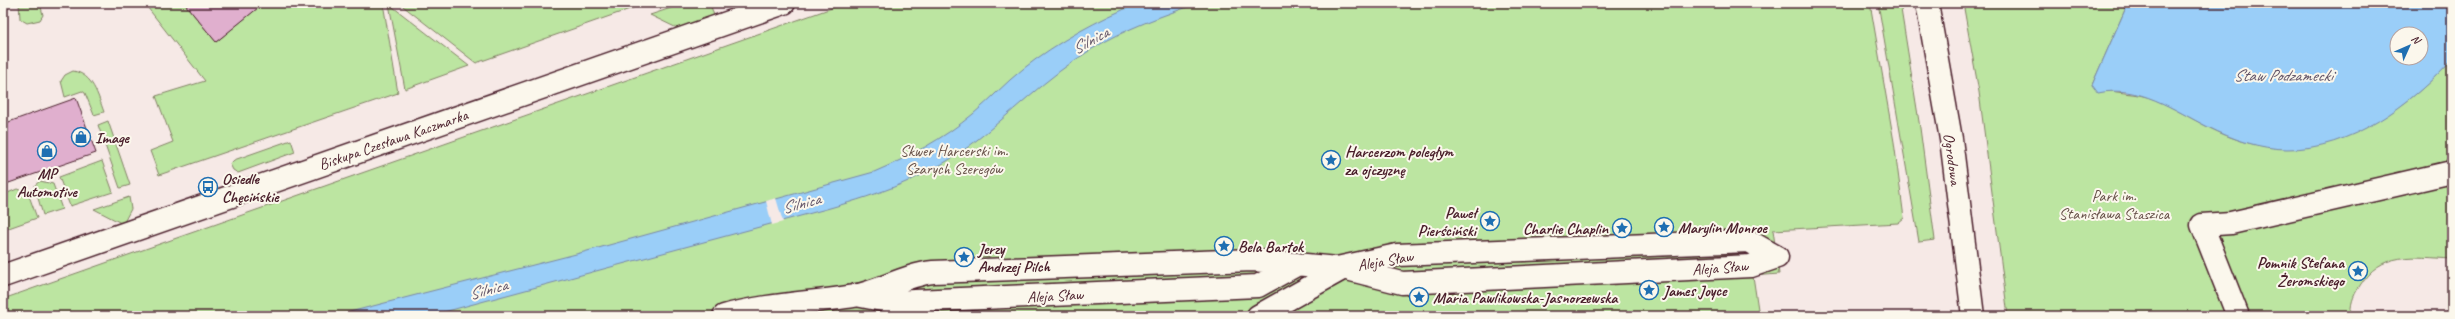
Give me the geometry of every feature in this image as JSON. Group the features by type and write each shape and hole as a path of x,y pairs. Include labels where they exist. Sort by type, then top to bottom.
{"street":[{"name":"Biskupa Czesława Kaczmarka","path":"3,276 784,3"},
{"name":"Ogrodowa","path":"1927,3 1951,139 1973,316"},
{"path":"2238,316 2202,225 2231,223 2452,172"},
{"name":"Aleja Sław","path":"724,316 747,309 800,310 933,272 1253,260 1344,268 1402,283 1751,266 1777,258 1749,240 1397,255 1344,268"},
{"name":"Aleja Sław","path":"856,295 892,302 1258,286 1298,264"},
{"path":"1258,316 1344,268"},
{"path":"1258,286 1289,298"}],"green space":[{"path":"19,3 40,3 43,15 40,20 27,23 20,19"},
{"path":"144,3 184,3 216,42 264,3 383,3 398,93 159,175 150,151 173,142 156,96 205,81"},
{"path":"399,3 647,3 476,63"},
{"path":"686,3 710,3 715,19 681,30 650,15"},
{"path":"730,3 759,3 733,12"},
{"name":"Skwer Harcerski im. Szarych Szeregów","path":"846,3 1870,3 1894,142 1904,218 1898,223 1773,230 1779,274 1753,276 1759,316 3,316 3,299"},
{"path":"1878,3 1900,3 1920,128 1935,240 1919,242"},
{"name":"Park im. Stanisława Staszica","path":"1963,3 2128,3 2092,85 2107,90 2148,97 2220,133 2262,146 2293,147 2323,143 2352,134 2380,120 2406,102 2430,82 2452,59 2452,259 2425,257 2400,258 2388,261 2377,267 2368,275 2357,290 2352,304 2351,316 2008,316 1979,92"},
{"path":"389,4 469,66 405,89"},
{"path":"73,71 80,73 90,81 97,93 104,112 94,115 85,93 82,91 65,97 61,81 65,75"},
{"path":"108,121 130,185 120,188 98,125"},
{"path":"291,140 295,152 238,173 233,170 230,164 234,160"},
{"path":"102,161 113,192 70,206 59,177"},
{"path":"40,181 53,184 62,209 43,215 35,188 35,185"},
{"path":"17,189 28,193 37,218 3,230 3,195"},
{"path":"129,197 131,209 123,224 94,209"}],"water":[{"name":"Silnica","path":"1139,3 1200,3 1144,23 1092,49 1028,96 984,135 952,158 936,168 884,191 830,208 429,316 334,316 580,253 874,172 913,154 950,132 979,109 1016,74 1064,40 1109,16"},
{"name":"Staw Podzamecki","path":"2128,3 2452,3 2452,59 2436,76 2399,108 2356,133 2334,142 2311,147 2287,149 2277,149 2256,145 2217,131 2169,106 2141,95 2113,91 2098,93 2092,85"}],"pier":[{"path":"776,198 783,222 772,225 766,201"}],"building":[{"path":"184,3 264,3 216,42"},
{"path":"76,98 96,153 3,185 3,124"}],"place":[{"name":"Image","path":"81,137"},
{"name":"MP Automotive","path":"47,151"},
{"name":"Harcerzom poległym za ojczyznę","path":"1331,160"},
{"name":"Osiedle Chęcińskie","path":"208,187"},
{"name":"Paweł Pierściński","path":"1490,221"},
{"name":"Marylin Monroe","path":"1664,227"},
{"name":"Charlie Chaplin","path":"1622,228"},
{"name":"Bela Bartok","path":"1224,246"},
{"name":"Jerzy Andrzej Pilch","path":"964,257"},
{"name":"Pomnik Stefana Żeromskiego","path":"2358,271"},
{"name":"James Joyce","path":"1649,290"},
{"name":"Maria Pawlikowska-Jasnorzewska","path":"1419,297"}]}
